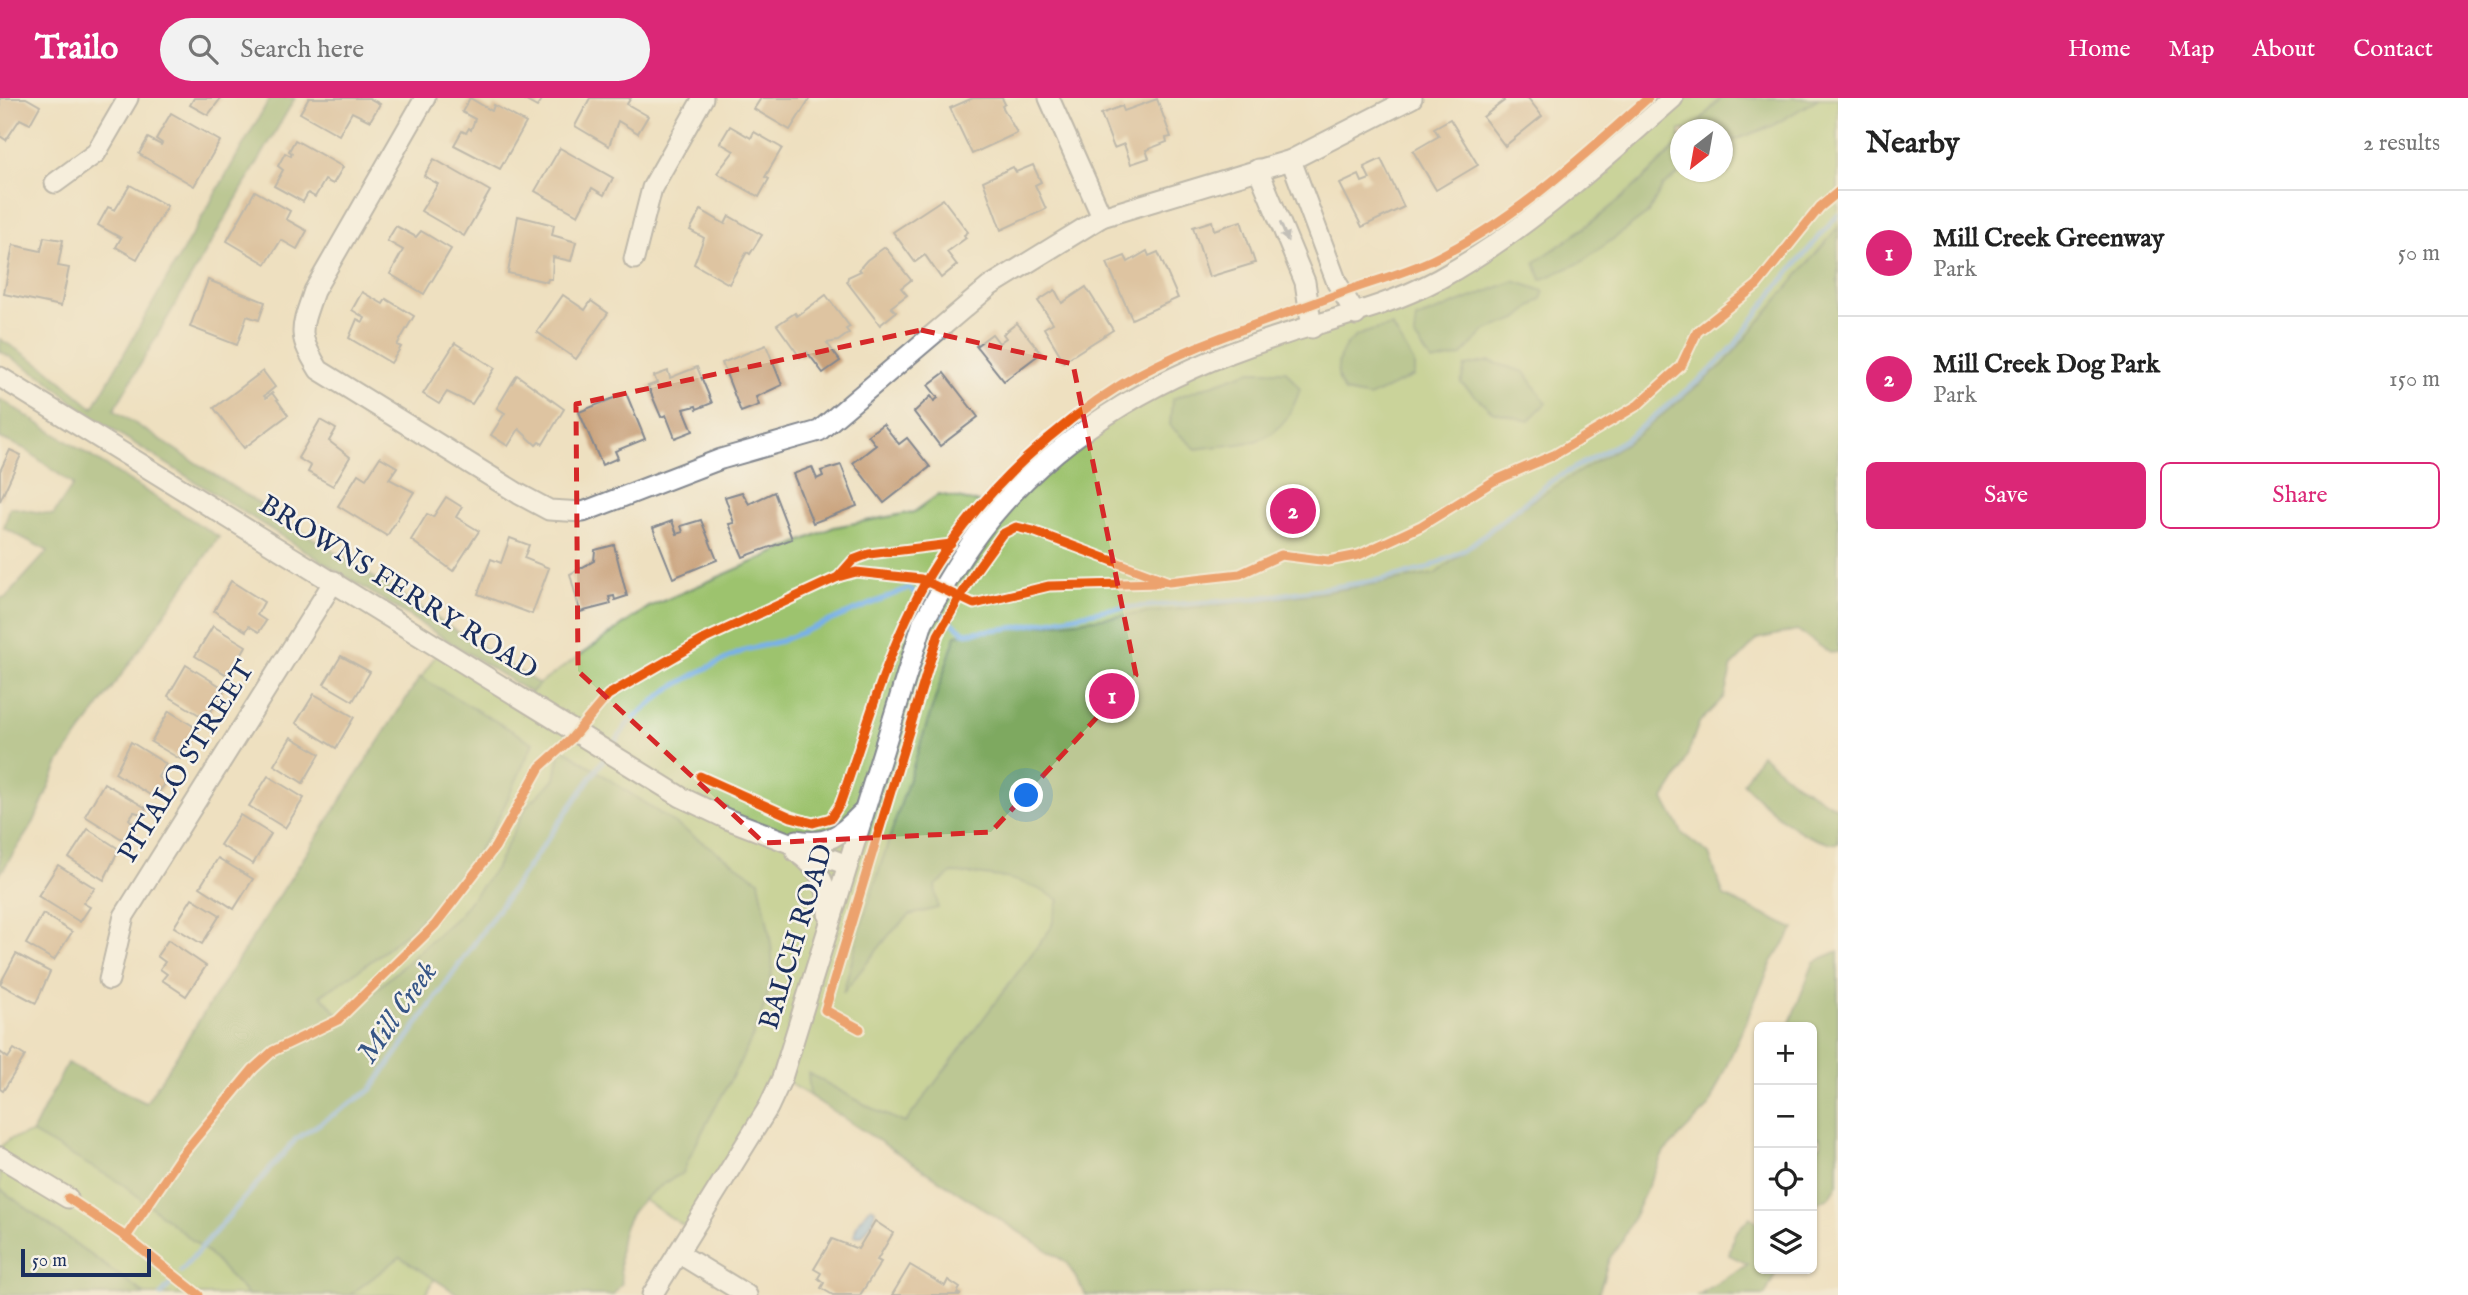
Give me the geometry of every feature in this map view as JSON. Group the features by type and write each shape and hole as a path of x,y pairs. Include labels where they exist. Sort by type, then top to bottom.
{"street":[{"path":"55,183 96,153 128,98"},
{"path":"425,98 314,291 305,317 302,342 319,370 549,510 583,512 721,459 819,431 990,285 1102,217 1291,160 1412,98"},
{"path":"634,259 652,188 703,98"},
{"path":"1049,98 1102,217"},
{"name":"BALCH ROAD","path":"652,1295 768,1108 782,1078 923,622 959,559 1008,498 1056,452 1109,413 1180,373 1270,339 1356,315 1439,279 1550,205 1673,98"},
{"path":"1291,160 1337,283 1356,315"},
{"path":"1258,169 1305,282 1312,328"},
{"name":"BROWNS FERRY ROAD","path":"0,377 681,797 727,819 847,865"},
{"name":"PITALO STREET","path":"109,980 124,916 334,581"},
{"name":"BROWNS FERRY ROAD","path":"772,835 811,843 830,840 845,831 865,810"},
{"name":"BROWNS FERRY ROAD","path":"772,835 815,865 830,898 827,933"},
{"path":"0,1157 68,1198"},
{"path":"678,1253 747,1295"}],"highlighted area":[{"path":"921,330 1073,364 1136,675 991,832 764,843 578,671 576,404"}],"green space":[{"path":"270,98 295,98 114,410 539,684 531,693 86,413 46,379 0,351 0,339 45,367 93,408"},
{"path":"1673,98 1838,98 1838,541 1777,545 1627,824 1615,1240 1598,1295 1086,1295 1067,1263 782,1078 692,1231 570,1153 483,1198 425,1295 146,1295 0,1189 0,1147 10,1139 32,1133 67,1063 146,1103 441,647 525,699 539,684 649,607 834,527 914,512 939,494 999,507 1056,452 1180,373 1439,279"},
{"path":"1721,98 1819,98 1772,126 1733,140 1733,119 1701,119"},
{"path":"1670,152 1670,181 1663,186 1648,213 1582,262 1541,280 1535,262 1612,206"},
{"path":"1838,227 1838,652 1830,653 1797,630 1758,639 1732,666 1724,697 1699,723 1682,770 1664,799 1683,834 1709,854 1724,896 1794,929 1772,962 1708,1108 1664,1152 1622,1241 1609,1259 1598,1295 1086,1295 1067,1263 810,1096 808,1073 877,1111 905,1123 1051,928 1059,900 1046,892 1008,879 952,873 935,886 938,908 910,915 890,934 843,993 864,916 956,635 1319,593 1435,574 1528,503 1634,438 1724,364"},
{"path":"1514,281 1544,291 1541,299 1517,319 1486,330 1461,356 1432,362 1414,336 1416,319"},
{"path":"1392,326 1414,363 1414,376 1369,397 1345,392 1339,378 1338,364 1348,343 1367,332"},
{"path":"1489,361 1525,372 1546,403 1528,421 1492,411 1461,383 1465,366"},
{"path":"1250,371 1286,371 1300,389 1292,409 1273,433 1248,443 1196,449 1170,426 1172,399"},
{"path":"0,399 219,537 59,763 34,822 0,874 0,598 6,597 48,551 4,528 10,507 53,515 73,485 25,449 0,438"},
{"path":"420,677 533,743 498,819 457,880 395,943 321,995 343,1020 458,916 495,869 526,807 555,779 561,747 759,880 770,939 772,971 758,1023 683,1173 651,1193 630,1216 620,1245 622,1283 613,1295 459,1295 400,1257 350,1295 248,1295 207,1252 124,1185 32,1133 67,1063 146,1103"},
{"path":"1761,754 1790,779 1838,809 1838,843 1813,838 1800,831 1762,802 1743,783"},
{"path":"1838,951 1838,1184 1830,1197 1817,1203 1817,1148 1821,1145 1820,1137 1817,1137 1817,1022 1790,1022 1814,962"},
{"path":"0,1189 146,1295 0,1295"},
{"path":"1750,1217 1754,1220 1754,1274 1776,1274 1765,1295 1698,1295 1748,1264 1729,1255 1734,1234"}],"water":[{"path":"871,1207 875,1209 874,1219 862,1236 854,1236 858,1222"}],"building":[{"path":"0,98 26,98 40,106 30,124 20,119 6,140 0,136"},
{"path":"194,98 221,98 208,115 190,105"},
{"path":"309,98 369,98 380,104 370,121 352,112 339,135 300,113"},
{"path":"470,98 492,111 494,105 526,123 500,169 454,145 462,131 466,133 469,128 471,130 475,119 462,112"},
{"path":"521,98 543,98 537,107"},
{"path":"590,98 631,98 627,104 648,116 638,133 618,121 609,146 575,126"},
{"path":"761,98 810,98 790,130 754,109"},
{"path":"973,98 1002,98 1005,104 1002,106 1017,133 972,154 950,108"},
{"path":"1502,98 1528,98 1542,116 1505,146 1483,117 1504,101"},
{"path":"1157,99 1171,137 1166,138 1167,142 1146,150 1149,158 1131,164 1124,144 1114,148 1101,114 1122,106 1124,111"},
{"path":"171,113 220,141 194,186 139,154 148,138 161,145 156,139"},
{"path":"1450,119 1478,165 1436,190 1413,151 1439,136 1434,128"},
{"path":"730,126 751,138 754,132 782,148 765,177 769,179 759,197 717,173 734,151 720,143"},
{"path":"295,140 343,167 333,184 325,180 315,197 308,193 303,202 274,186 283,170 278,166 285,153 291,156 289,151"},
{"path":"560,148 613,178 604,195 592,188 578,215 535,191"},
{"path":"434,159 490,191 464,236 421,211 438,184 424,176"},
{"path":"1381,159 1404,207 1362,227 1340,184 1359,175 1362,182 1370,179 1364,167"},
{"path":"1033,165 1041,182 1035,185 1046,209 1001,230 983,181 1013,167 1016,172"},
{"path":"130,185 167,206 137,259 116,247 121,238 98,225 108,207 115,210"},
{"path":"255,191 290,211 286,219 307,231 297,249 281,240 266,264 227,241"},
{"path":"943,199 968,232 964,235 966,238 947,252 957,265 941,278 925,255 915,262 893,232"},
{"path":"701,210 725,224 729,216 762,235 750,254 747,252 729,284 694,264 704,238 690,230"},
{"path":"518,216 554,225 552,235 576,242 571,261 553,257 552,279 547,282 508,273"},
{"path":"1212,221 1214,230 1241,221 1255,263 1209,277 1193,227"},
{"path":"396,226 416,237 421,231 451,249 424,294 390,274 403,250 387,241"},
{"path":"44,237 63,240 58,266 69,268 61,306 4,294 13,245 41,251"},
{"path":"885,247 911,280 901,288 907,295 891,307 896,312 880,325 847,282 848,277 861,271 859,269 867,260"},
{"path":"1147,251 1149,256 1158,252 1178,298 1132,319 1107,263 1125,256 1128,262"},
{"path":"208,280 265,302 259,320 247,316 237,345 190,327"},
{"path":"1086,287 1113,330 1064,361 1044,328 1053,323 1038,301 1055,290 1062,303"},
{"path":"362,292 383,304 386,299 414,316 397,345 401,347 391,363 349,338 357,319 363,322 365,318 352,310"},
{"path":"563,295 585,310 591,301 608,313 576,359 537,332"},
{"path":"826,295 850,327 846,329 849,333 838,341 827,343 840,361 823,373 807,352 800,357 777,325 795,313 797,316"},
{"path":"1017,323 1041,353 1004,381 976,346 992,334 999,343 1006,338 1003,334"},
{"path":"455,343 495,368 472,404 447,392 439,404 423,394"},
{"path":"766,345 782,385 756,397 759,405 741,412 722,363"},
{"path":"697,367 712,403 697,409 696,406 684,409 693,431 675,438 666,415 661,417 648,386 657,383 654,376 668,371 670,378"},
{"path":"263,371 275,387 264,396 266,398 272,393 288,415 244,448 214,408"},
{"path":"944,373 978,417 940,446 914,412 931,396 934,401 938,398 928,385"},
{"path":"517,375 564,409 543,444 539,442 536,445 519,429 508,446 491,435 505,413 497,408"},
{"path":"626,393 645,439 615,451 618,458 602,465 579,412"},
{"path":"320,420 336,429 329,441 350,457 333,486 308,472 311,466 298,458"},
{"path":"883,424 899,444 907,438 930,467 884,503 853,463 876,445 868,435"},
{"path":"10,450 21,455 0,501 0,471"},
{"path":"380,457 397,467 389,479 414,492 387,536 338,506 358,474 366,479"},
{"path":"841,465 857,506 813,523 793,474 812,467 817,479 823,476 821,471"},
{"path":"742,492 749,504 774,492 792,539 743,557 729,524 734,523 725,497"},
{"path":"446,497 462,507 456,517 479,531 453,571 411,540 427,514 433,517"},
{"path":"701,520 717,560 673,578 653,528 672,521 677,534 683,532 681,526"},
{"path":"510,538 529,545 524,558 549,568 532,614 478,594 491,559 501,563"},
{"path":"614,545 627,596 615,600 614,596 609,597 611,604 580,612 570,574 594,561 595,550"},
{"path":"231,581 264,602 257,615 266,621 259,632 249,626 246,631 214,611"},
{"path":"213,626 246,646 229,676 195,656"},
{"path":"341,656 370,672 353,701 324,684"},
{"path":"186,665 225,689 206,719 168,696"},
{"path":"314,694 354,717 336,748 296,723"},
{"path":"169,711 198,729 180,759 151,742"},
{"path":"291,737 320,754 303,783 274,765"},
{"path":"131,742 166,764 158,777 166,782 155,798 115,773"},
{"path":"268,776 304,798 285,828 249,806"},
{"path":"104,783 146,808 142,814 134,812 129,819 136,827 125,841 85,816"},
{"path":"240,815 271,834 253,864 220,845"},
{"path":"88,829 119,849 104,880 69,858"},
{"path":"218,858 253,879 234,909 200,887"},
{"path":"58,865 95,888 83,903 90,907 80,922 38,896"},
{"path":"192,898 220,915 202,944 174,927"},
{"path":"43,914 72,932 54,960 26,944"},
{"path":"168,940 206,966 186,996 162,980 167,974 160,969 165,962 157,956"},
{"path":"16,954 50,972 36,1003 0,984"},
{"path":"14,1049 25,1056 3,1091 0,1089 0,1052 8,1058"},
{"path":"875,1221 893,1233 877,1260 881,1262 860,1295 833,1295 821,1288 824,1283 818,1278 821,1273 814,1269 832,1239 858,1249"},
{"path":"910,1265 945,1286 948,1280 960,1288 957,1293 961,1295 892,1295"}],"waterway":[{"name":"Mill Creek","path":"611,748 629,722 669,689 705,669 745,650 781,641 909,588 965,633 1019,627 1109,609 1251,599 1380,580 1426,569 1466,549 1553,480 1625,440 1709,372 1734,346 1780,283 1838,215"},
{"name":"Mill Creek","path":"181,1271 296,1139 371,1090 606,756"},
{"name":"Mill Creek","path":"161,1295 174,1280"}],"cycle path":[{"path":"700,776 791,817 813,823 831,818 840,804 896,643 925,583 943,554 981,505 1047,439 1122,384 1174,357 1409,270 1462,244 1491,227 1546,187 1648,98"},
{"path":"860,1029 825,1010 938,635 976,570 1002,534 1016,527 1033,531 1169,582 1240,574 1281,555 1328,561 1359,555 1421,526 1494,481 1554,455 1638,405 1681,366 1697,332 1757,285 1820,207 1838,192"},
{"path":"126,1237 181,1156 253,1069 273,1051 338,1020 435,925 495,847 540,767 570,740 608,695 705,639 838,577 853,560 869,554 951,544"},
{"path":"838,577 856,572 921,579 974,604 1049,586 1159,583"},
{"path":"68,1198 126,1237 199,1295"}],"place":[{"name":"Mill Creek Dog Park","path":"1293,511"},
{"name":"Mill Creek Greenway","path":"1112,696"}]}
